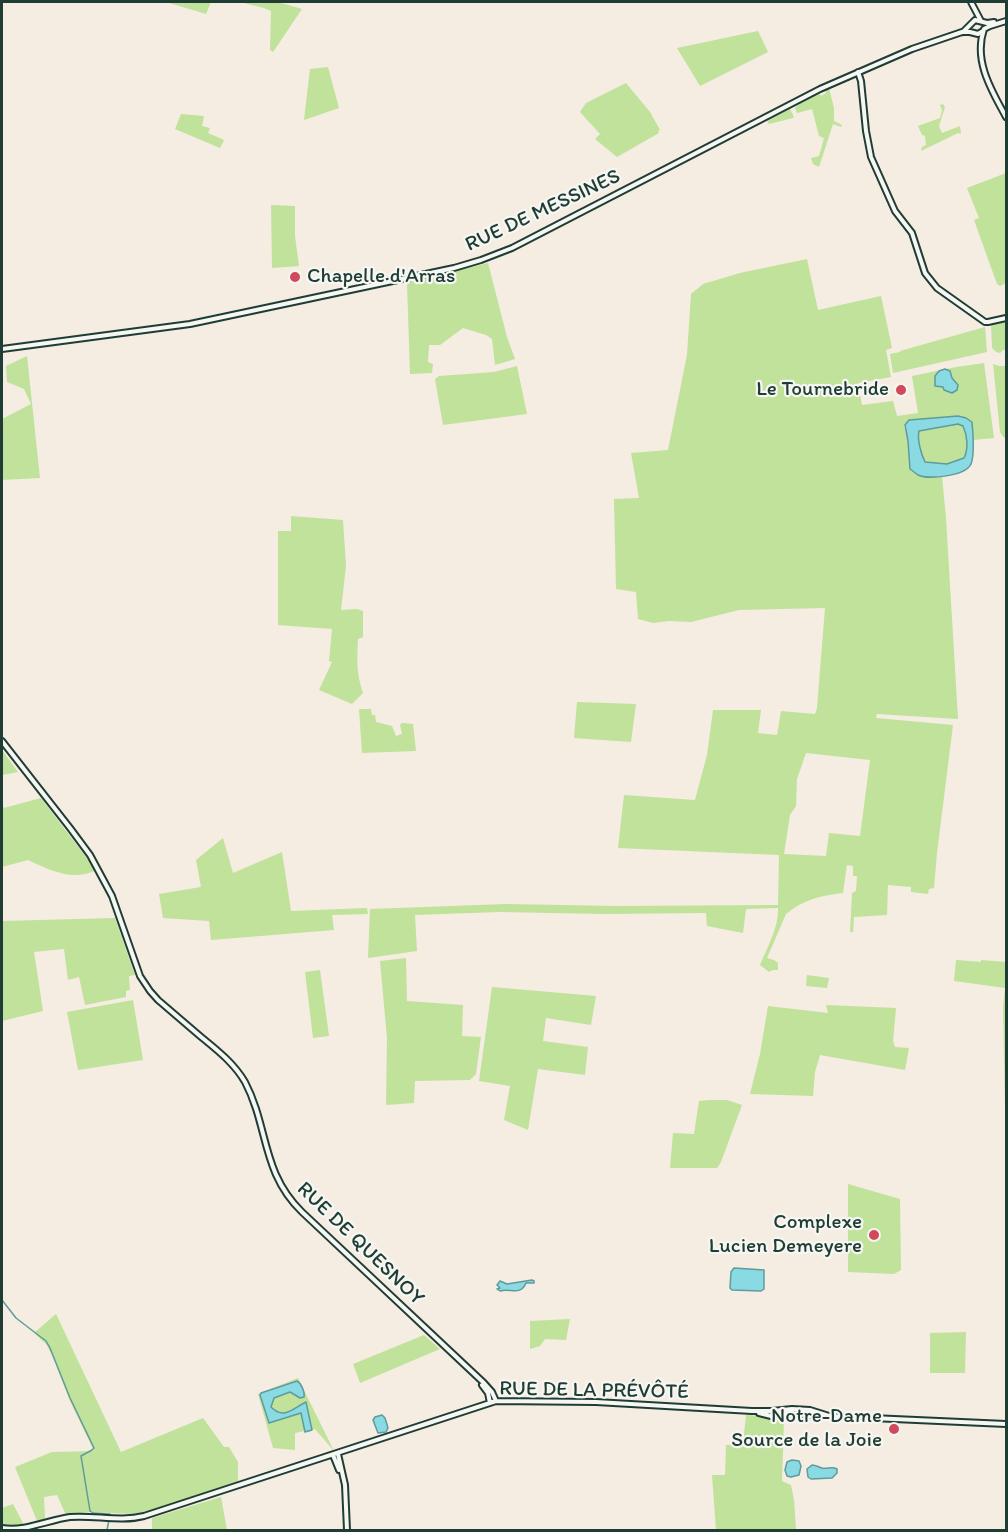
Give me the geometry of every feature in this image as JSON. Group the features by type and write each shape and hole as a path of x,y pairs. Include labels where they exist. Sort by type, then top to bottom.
{"street":[{"path":"981,52 984,26 971,2 974,12 970,29 974,33 981,52 986,80 1006,117"},
{"name":"RUE DE MESSINES","path":"2,349 199,322 477,262 512,248 820,89 912,49 962,32 977,20 992,23 1006,21"},
{"name":"RUE DE MESSINES","path":"962,32 980,34 988,26 1006,21"},
{"path":"858,72 871,157 895,211 912,233 927,276 936,288 986,322 1006,318"},
{"name":"RUE DE QUESNOY","path":"2,741 76,835 97,867 112,896 140,976 150,991 224,1056 243,1079 273,1170 285,1193 299,1209 491,1391 496,1401"},
{"name":"RUE DE QUESNOY","path":"467,1369 486,1389 490,1403"},
{"name":"RUE DE LA PRÉVÔTÉ","path":"2,1528 18,1529 72,1517 142,1517 496,1401 596,1402 752,1412 771,1416 785,1413 1006,1424"},
{"path":"335,1454 343,1476 347,1530"}],"green space":[{"path":"166,2 211,2 206,14"},
{"path":"240,2 278,2 302,9 273,52 270,50 271,11"},
{"path":"758,31 768,52 700,86 677,48"},
{"path":"328,67 339,108 304,120 310,69"},
{"path":"626,83 650,112 660,130 659,133 617,157 595,139 600,134 580,112 586,103"},
{"path":"829,88 834,108 834,121 842,125 841,127 833,124 819,167 813,164 811,158 819,156 824,138 819,136 812,109 797,113 795,108 798,104 819,93 821,96"},
{"path":"943,104 945,107 939,126 942,133 960,126 961,134 958,133 921,151 926,145 925,136 922,135 918,126 940,118 942,110 940,105"},
{"path":"790,109 793,118 769,124 767,121"},
{"path":"181,114 204,116 202,126 210,128 208,133 224,140 220,148 175,129"},
{"path":"1006,173 1006,283 1000,286 997,284 974,220 979,218 967,188"},
{"path":"271,205 295,206 295,236 299,266 272,268"},
{"path":"807,259 818,310 881,296 892,348 886,350 891,377 858,383 862,405 893,401 897,416 918,413 912,376 984,363 994,438 973,440 971,420 909,420 904,426 908,441 910,469 919,476 942,476 958,719 877,714 876,718 953,725 934,888 929,889 928,894 911,892 911,887 888,885 887,915 854,917 853,932 850,932 852,893 856,891 857,876 853,876 853,866 847,865 843,893 813,899 786,914 767,958 778,963 778,970 769,972 760,965 775,930 778,908 746,909 743,933 707,926 706,913 499,912 415,915 417,951 368,958 370,909 506,904 778,905 779,855 618,848 624,795 695,800 707,755 713,710 761,710 758,733 777,735 781,711 815,714 817,708 825,608 739,610 691,622 653,623 638,619 636,592 616,589 614,499 639,498 631,453 668,450 687,355 691,294 703,284 740,273","holes":["806,753 870,760 860,836 829,833 826,856 784,854 790,815 796,806 797,779"]},
{"path":"488,263 515,359 495,365 492,339 463,328 440,345 429,345 428,362 433,364 432,373 410,374 407,283"},
{"path":"1006,319 1006,350 1000,353 992,348 991,324"},
{"path":"985,327 987,352 893,373 890,354"},
{"path":"27,356 40,478 2,480 2,419 31,404 24,389 7,382 6,366"},
{"path":"993,364 1006,366 1006,438 1000,432"},
{"path":"517,366 527,414 443,425 435,379 439,376 494,372"},
{"path":"958,424 963,426 966,437 967,450 964,458 947,464 925,462 920,446 919,430"},
{"path":"291,516 343,520 346,566 341,610 363,611 363,637 358,639 357,660 363,693 352,704 319,690 332,662 329,661 332,629 278,625 278,531 291,531"},
{"path":"577,702 636,704 631,742 574,738"},
{"path":"359,709 371,709 376,722 392,726 396,736 402,734 400,725 402,723 413,724 416,751 362,753"},
{"path":"2,750 18,772 2,775"},
{"path":"41,798 96,870 70,875 53,871 28,860 2,867 2,804 4,808"},
{"path":"223,838 233,873 282,852 291,911 367,908 368,914 332,915 334,930 211,940 209,921 163,918 159,894 201,887 196,860"},
{"path":"115,918 135,975 129,976 130,990 126,991 126,997 85,1005 79,977 68,980 64,949 34,952 43,1011 2,1021 2,921"},
{"path":"406,958 407,1001 463,1005 462,1036 481,1037 476,1074 470,1080 415,1081 414,1103 386,1105 387,1038 380,961"},
{"path":"956,960 1006,962 1006,1108 1003,1007 1005,988 954,981"},
{"path":"320,970 329,1036 313,1038 305,972"},
{"path":"807,975 829,978 827,988 806,986"},
{"path":"492,987 596,996 591,1025 546,1018 543,1041 588,1047 585,1075 538,1069 528,1130 504,1120 510,1086 479,1081"},
{"path":"133,1000 143,1060 78,1070 67,1012"},
{"path":"826,1005 896,1008 893,1041 895,1047 909,1048 905,1070 820,1055 815,1072 813,1096 750,1094 768,1006 828,1013"},
{"path":"727,1100 742,1105 721,1162 717,1168 670,1168 673,1133 694,1134 699,1101"},
{"name":"Complexe Lucien Demeyere","path":"848,1184 900,1199 901,1270 894,1274 848,1272"},
{"path":"56,1314 121,1452 203,1418 224,1447 229,1447 238,1462 238,1481 134,1514 91,1512 66,1515 57,1495 44,1497 45,1519 37,1521 15,1467 52,1452 94,1451 70,1401 52,1355 46,1344 34,1333"},
{"path":"570,1319 566,1340 545,1339 540,1346 530,1349 530,1321"},
{"path":"966,1332 965,1373 930,1373 930,1333"},
{"path":"424,1335 440,1349 360,1383 353,1364"},
{"path":"298,1378 334,1451 315,1429 295,1433 295,1450 273,1448 258,1394"},
{"path":"746,1415 784,1418 782,1481 791,1485 796,1530 716,1530 712,1475 725,1475 726,1445 743,1444"},
{"path":"221,1497 227,1530 152,1530 152,1518"},
{"path":"13,1504 24,1525 10,1527 2,1525 2,1508"}],"water":[{"path":"945,369 950,371 958,385 957,390 952,393 944,390 943,387 935,386 935,376 939,371"},
{"path":"958,416 972,422 973,449 971,464 968,468 955,474 930,477 917,474 910,469 905,425 909,420","holes":["958,424 963,426 967,442 964,458 947,464 925,462 920,446 919,431"]},
{"path":"734,1268 764,1270 764,1289 761,1291 732,1290 730,1288 731,1272"},
{"path":"532,1280 534,1283 526,1283 518,1290 500,1291 497,1289 500,1288 497,1285 500,1281 507,1284"},
{"path":"297,1381 304,1397 300,1398 290,1392 274,1398 271,1407 284,1413 306,1402 312,1430 305,1432 301,1413 269,1423 260,1395"},
{"path":"382,1415 388,1428 386,1432 378,1433 373,1420"},
{"path":"799,1461 801,1466 799,1475 791,1477 787,1476 785,1470 787,1462"},
{"path":"812,1465 835,1468 837,1473 832,1478 811,1479 808,1477 807,1469"}],"waterway":[{"path":"2,1300 16,1318 46,1341 50,1348 70,1398 94,1448 81,1456 90,1511 110,1514"},
{"path":"107,1530 109,1520"}],"place":[{"name":"Chapelle d'Arras","path":"295,277"},
{"name":"Le Tournebride","path":"901,390"},
{"name":"Complexe Lucien Demeyere","path":"874,1235"},
{"name":"Notre-Dame Source de la Joie","path":"894,1429"}]}
